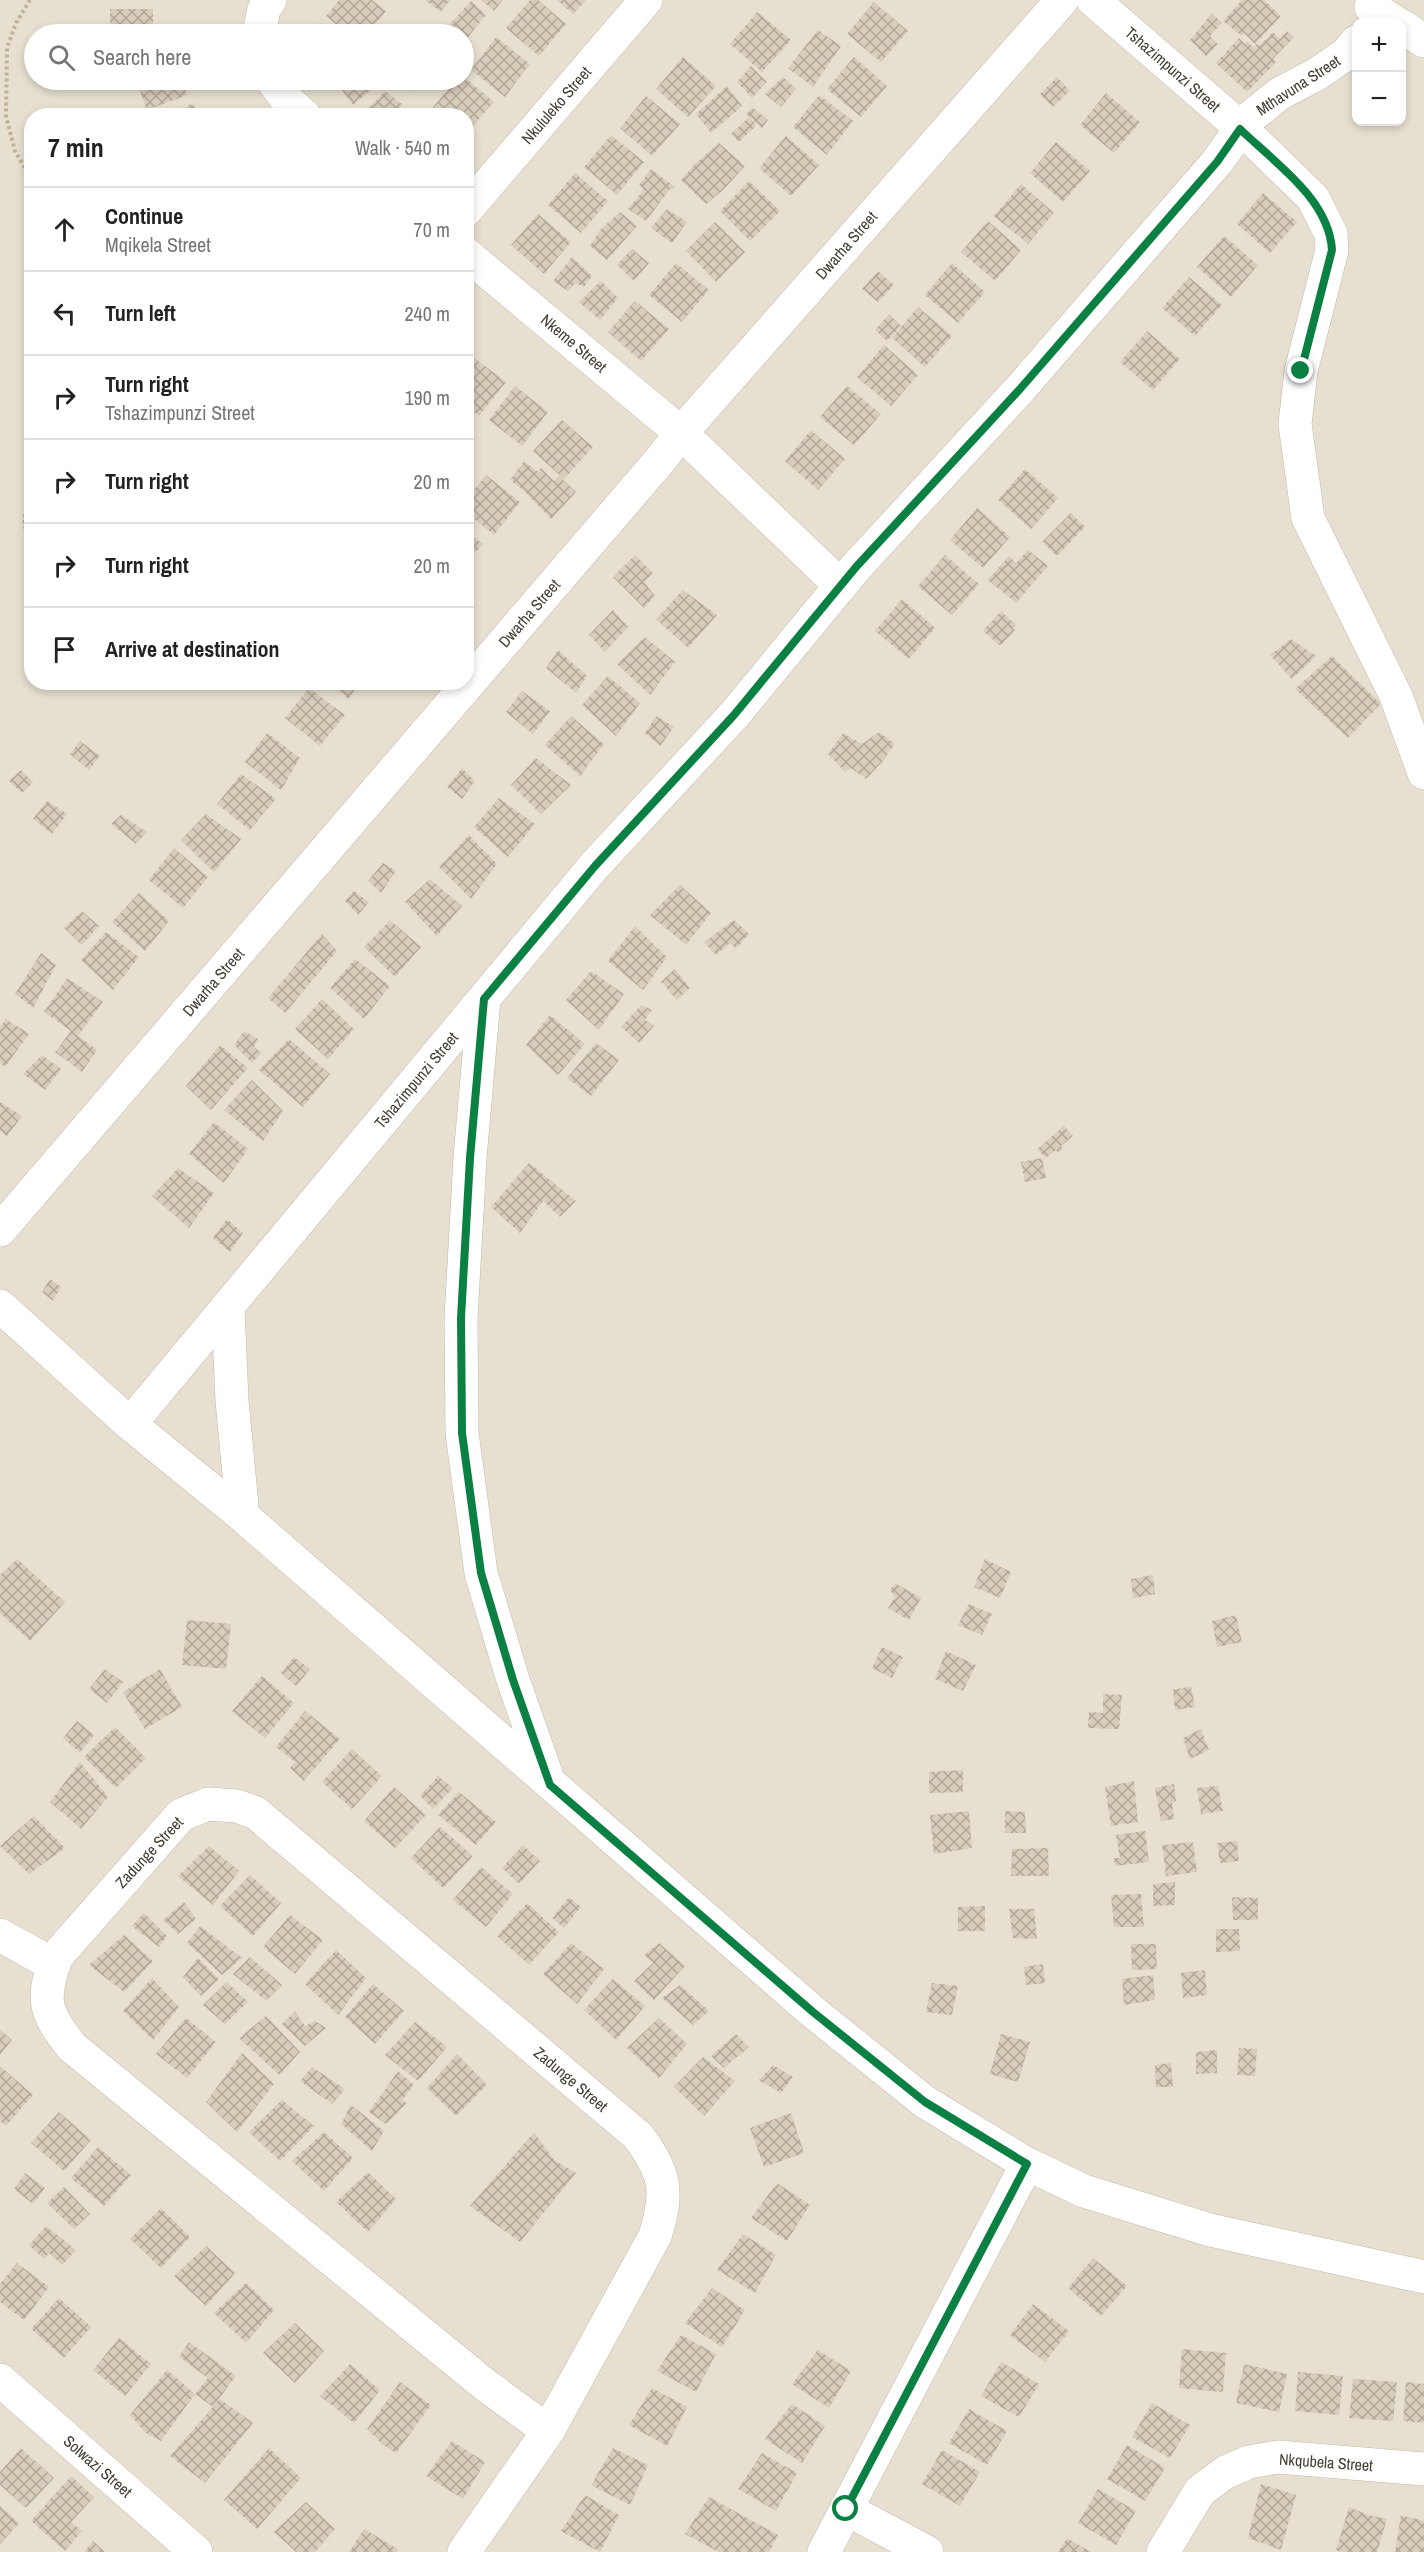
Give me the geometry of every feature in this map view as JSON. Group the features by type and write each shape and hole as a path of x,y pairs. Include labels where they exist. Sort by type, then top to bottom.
{"street":[{"path":"262,24 264,9 270,0"},
{"name":"Nkululeko Street","path":"474,201 646,0"},
{"name":"Dwarha Street","path":"474,677 681,433 1062,0"},
{"name":"Tshazimpunzi Street","path":"130,1424 595,866 734,715 841,586 1020,389 1217,162 1240,129 1093,0"},
{"path":"1406,29 1424,41"},
{"name":"Mthavuna Street","path":"1240,129 1263,105 1317,74 1346,54 1352,47"},
{"path":"280,90 296,108"},
{"path":"1240,129 1313,198 1331,234 1332,250 1301,371 1295,424 1308,518 1396,696 1424,773"},
{"name":"Nkeme Street","path":"474,261 681,433 841,586"},
{"name":"Dwarha Street","path":"0,1230 463,690"},
{"path":"484,999 470,1158 461,1318 462,1433 481,1573 513,1680 550,1785"},
{"path":"0,1306 130,1424 243,1516 813,2012 925,2102 1027,2164 1084,2191 1210,2229 1424,2277"},
{"path":"228,1309 232,1401 243,1516"},
{"name":"Zadunge Street","path":"464,2552 548,2431 655,2236 664,2208 663,2185 655,2159 638,2136 256,1813 237,1806 208,1804 181,1815 56,1957 46,2001 50,2016 72,2047 484,2384 548,2431"},
{"path":"0,1935 54,1965"},
{"path":"824,2552 1027,2164"},
{"name":"Solwazi Street","path":"2,2386 195,2552"},
{"name":"Nkqubela Street","path":"1163,2552 1200,2491 1226,2472 1249,2462 1278,2457 1424,2469"},
{"path":"846,2509 927,2552"}],"path":[{"path":"24,167 15,151 6,116 7,48 16,23 30,0"}],"shaded area":[{"path":"0,0 1424,0 1424,2552 0,2552"}],"building":[{"path":"339,0 372,0 386,11 375,24 336,24 326,16"},
{"path":"425,0 450,0 441,12"},
{"path":"481,0 503,0 494,11"},
{"path":"530,0 538,0 566,24 539,56 506,28"},
{"path":"557,0 586,0 573,14"},
{"path":"1242,0 1264,0 1281,16 1255,44 1244,33 1242,36 1223,21"},
{"path":"471,1 486,15 474,30 474,24 450,24"},
{"path":"874,2 908,31 881,62 847,34"},
{"path":"110,9 153,9 153,24 110,24"},
{"path":"757,12 791,40 762,72 730,44"},
{"path":"1212,13 1222,23 1210,36 1218,44 1206,56 1190,40"},
{"path":"818,30 841,46 813,87 788,68"},
{"path":"1287,31 1294,37 1273,59 1276,62 1247,92 1216,63 1239,38 1245,44 1247,41 1254,48 1273,32 1280,39"},
{"path":"496,37 530,64 505,97 474,72 474,66"},
{"path":"683,57 716,86 688,117 656,89"},
{"path":"854,57 887,86 861,117 827,89"},
{"path":"751,66 767,82 752,98 737,82"},
{"path":"783,77 796,89 781,107 765,94"},
{"path":"1057,77 1070,91 1053,107 1040,94"},
{"path":"474,85 494,102 474,125 474,108 433,107 447,90 474,90"},
{"path":"727,86 742,106 711,133 696,114"},
{"path":"140,90 185,90 187,95 152,108 146,108"},
{"path":"342,90 371,90 353,105"},
{"path":"385,91 402,104 400,108 369,108"},
{"path":"1106,93 1140,122 1114,153 1080,125"},
{"path":"819,95 853,121 827,155 793,127"},
{"path":"646,96 680,124 652,156 620,128"},
{"path":"192,103 195,108 185,108"},
{"path":"752,107 768,120 762,128 746,114"},
{"path":"749,117 755,123 755,127 739,142 731,134"},
{"path":"611,135 644,162 617,195 584,167"},
{"path":"786,136 819,165 791,196 759,168"},
{"path":"1056,142 1090,171 1063,202 1030,173"},
{"path":"719,143 745,166 723,190 706,204 681,180"},
{"path":"651,169 675,187 670,189 646,221 628,209 642,192 643,188 639,185"},
{"path":"575,173 608,201 581,233 548,205"},
{"path":"749,181 780,211 750,241 720,211"},
{"path":"1021,184 1054,213 1028,244 994,216"},
{"path":"1263,193 1297,222 1270,253 1237,224"},
{"path":"667,209 687,222 672,243 651,228"},
{"path":"620,212 637,226 607,260 590,246 600,230"},
{"path":"538,214 571,242 544,274 511,245"},
{"path":"988,221 1021,250 995,281 961,252"},
{"path":"715,222 745,252 716,282 686,251"},
{"path":"1224,236 1258,265 1231,297 1197,267"},
{"path":"632,249 649,263 634,281 617,265"},
{"path":"572,257 592,276 584,287 575,283 568,291 553,281"},
{"path":"676,263 709,290 682,322 649,295"},
{"path":"952,263 985,292 958,323 925,295"},
{"path":"878,271 894,285 878,302 862,289"},
{"path":"1189,277 1222,305 1195,336 1162,308"},
{"path":"601,281 618,298 600,320 579,302"},
{"path":"635,301 669,329 641,361 608,332"},
{"path":"918,307 952,336 925,367 892,338"},
{"path":"889,314 901,326 887,341 875,330"},
{"path":"1147,331 1180,359 1153,390 1120,362"},
{"path":"884,345 918,375 891,406 857,377"},
{"path":"474,358 506,382 479,416 474,412"},
{"path":"515,386 548,412 522,446 489,420"},
{"path":"847,386 881,414 854,445 820,417"},
{"path":"562,420 593,447 564,479 533,451"},
{"path":"811,430 845,459 818,490 785,461"},
{"path":"524,461 538,472 541,468 554,481 559,476 576,492 551,519 510,480"},
{"path":"1025,469 1058,498 1031,529 998,500"},
{"path":"486,475 520,502 494,535 474,519 474,490"},
{"path":"977,508 1010,537 983,568 950,540"},
{"path":"1071,513 1085,527 1057,556 1042,542"},
{"path":"474,537 483,544 474,554"},
{"path":"1028,550 1048,566 1016,603 988,580 1009,556 1016,563"},
{"path":"635,555 653,573 644,582 655,596 644,608 613,577"},
{"path":"945,555 979,584 952,615 918,586"},
{"path":"683,590 717,615 688,648 656,619"},
{"path":"902,599 935,628 909,659 875,631"},
{"path":"613,610 628,627 605,652 589,635"},
{"path":"1001,611 1016,625 1013,629 1015,630 999,645 983,631"},
{"path":"645,637 675,662 650,695 617,664"},
{"path":"1291,639 1316,656 1292,679 1270,655"},
{"path":"558,650 587,676 576,693 546,668"},
{"path":"1332,656 1381,704 1348,738 1295,689"},
{"path":"608,676 640,703 616,736 582,705"},
{"path":"307,690 312,690 345,715 320,746 285,718"},
{"path":"339,690 355,690 348,699"},
{"path":"522,691 550,711 533,734 506,712"},
{"path":"571,716 604,744 580,776 545,745"},
{"path":"656,716 674,727 660,746 645,733"},
{"path":"879,732 895,744 866,779 851,768 845,772 828,754 843,733 862,744"},
{"path":"267,733 300,758 281,790 245,762"},
{"path":"80,741 100,756 89,770 70,754"},
{"path":"536,758 571,785 541,814 511,785"},
{"path":"462,768 475,781 462,799 447,787"},
{"path":"21,770 33,782 22,793 9,781"},
{"path":"241,774 276,799 250,830 217,804"},
{"path":"499,798 535,824 508,857 474,827"},
{"path":"47,801 67,814 52,834 33,819"},
{"path":"206,814 241,839 214,872 181,840"},
{"path":"121,815 147,832 136,844 111,824"},
{"path":"469,835 497,864 471,899 439,867"},
{"path":"174,848 208,877 183,908 149,880"},
{"path":"383,863 396,871 381,893 368,881"},
{"path":"430,879 462,906 437,936 405,902"},
{"path":"680,885 711,913 686,945 650,915"},
{"path":"354,891 369,902 358,915 345,901"},
{"path":"139,893 169,921 145,951 112,922"},
{"path":"82,911 99,926 82,945 64,928"},
{"path":"390,920 421,947 395,977 364,947"},
{"path":"734,920 749,934 736,949 730,943 716,955 704,942"},
{"path":"635,926 667,957 643,990 608,961"},
{"path":"106,932 139,957 113,990 81,960"},
{"path":"322,934 337,951 285,1013 268,998"},
{"path":"41,953 56,965 33,1008 15,994"},
{"path":"355,959 390,986 364,1019 330,988"},
{"path":"675,969 690,988 677,1000 661,982"},
{"path":"591,971 624,994 599,1030 566,1000"},
{"path":"67,978 103,1002 78,1036 97,1050 82,1072 55,1052 71,1031 44,1012"},
{"path":"322,999 354,1029 328,1059 295,1029"},
{"path":"641,1005 652,1010 645,1020 654,1026 639,1043 621,1027"},
{"path":"550,1015 585,1044 558,1075 526,1045"},
{"path":"6,1019 29,1034 5,1067 0,1063 0,1027"},
{"path":"244,1031 258,1039 254,1047 261,1053 252,1063 234,1045"},
{"path":"289,1039 330,1074 303,1107 259,1070"},
{"path":"596,1043 619,1060 591,1096 567,1078"},
{"path":"220,1045 248,1068 211,1110 186,1086"},
{"path":"42,1055 61,1069 45,1090 23,1074"},
{"path":"252,1080 283,1111 263,1141 224,1110"},
{"path":"0,1102 22,1116 7,1136 0,1131"},
{"path":"214,1122 248,1149 224,1183 189,1154"},
{"path":"1064,1126 1073,1136 1061,1146 1063,1149 1058,1153 1056,1150 1046,1158 1037,1149"},
{"path":"1042,1158 1046,1178 1025,1182 1021,1162"},
{"path":"529,1163 576,1201 560,1217 543,1201 520,1233 491,1207"},
{"path":"178,1168 214,1193 189,1228 152,1196"},
{"path":"227,1219 243,1233 230,1252 213,1238"},
{"path":"50,1279 61,1287 53,1301 42,1292"},
{"path":"17,1559 65,1602 30,1641 0,1613 0,1575"},
{"path":"985,1559 1011,1572 1000,1598 974,1587"},
{"path":"1153,1575 1155,1594 1133,1598 1131,1579"},
{"path":"895,1583 921,1598 909,1620 888,1608 895,1597 890,1590"},
{"path":"969,1604 992,1614 982,1635 958,1625"},
{"path":"1236,1615 1242,1642 1217,1647 1212,1621"},
{"path":"187,1620 231,1624 226,1669 182,1665"},
{"path":"882,1647 903,1657 892,1678 872,1668"},
{"path":"946,1651 976,1665 963,1691 935,1679"},
{"path":"294,1657 310,1669 296,1686 281,1673"},
{"path":"105,1669 123,1682 107,1703 89,1689"},
{"path":"160,1669 182,1707 145,1729 123,1692"},
{"path":"262,1676 294,1703 265,1738 232,1711"},
{"path":"1191,1686 1195,1707 1175,1710 1173,1690"},
{"path":"1103,1694 1122,1695 1119,1729 1088,1728 1089,1712 1103,1713"},
{"path":"305,1711 340,1739 304,1781 290,1768 295,1762 276,1747"},
{"path":"77,1721 94,1735 80,1753 63,1738"},
{"path":"115,1727 146,1758 116,1788 84,1757"},
{"path":"1201,1729 1209,1750 1190,1759 1183,1738"},
{"path":"352,1749 382,1776 352,1809 322,1782"},
{"path":"80,1762 108,1797 81,1829 50,1802"},
{"path":"963,1770 963,1792 929,1793 929,1772"},
{"path":"438,1776 453,1788 433,1809 420,1796"},
{"path":"1134,1781 1138,1822 1111,1826 1105,1787"},
{"path":"1174,1784 1176,1801 1172,1802 1174,1819 1161,1821 1155,1788"},
{"path":"1218,1786 1223,1811 1201,1814 1197,1788"},
{"path":"394,1787 426,1815 395,1848 364,1821"},
{"path":"459,1792 496,1822 476,1845 438,1815"},
{"path":"969,1811 972,1848 934,1854 930,1815"},
{"path":"1005,1811 1025,1812 1026,1833 1005,1833"},
{"path":"34,1816 65,1848 29,1874 0,1846"},
{"path":"440,1827 473,1856 443,1888 411,1858"},
{"path":"1145,1831 1149,1862 1115,1866 1114,1858 1120,1858 1116,1835"},
{"path":"1237,1841 1239,1861 1220,1863 1217,1843"},
{"path":"1193,1842 1197,1872 1166,1876 1162,1845"},
{"path":"523,1845 540,1861 519,1884 502,1868"},
{"path":"209,1846 239,1871 213,1905 178,1876"},
{"path":"1048,1848 1049,1876 1011,1876 1012,1849"},
{"path":"481,1867 513,1894 486,1927 453,1900"},
{"path":"250,1875 281,1903 253,1936 220,1906"},
{"path":"1175,1882 1175,1905 1153,1906 1153,1884"},
{"path":"1141,1894 1144,1927 1114,1927 1111,1895"},
{"path":"569,1897 581,1907 564,1928 552,1918"},
{"path":"1232,1897 1258,1898 1258,1920 1233,1920"},
{"path":"184,1902 196,1919 178,1934 163,1920"},
{"path":"527,1903 559,1932 529,1965 497,1936"},
{"path":"985,1906 985,1931 958,1931 958,1907"},
{"path":"1009,1909 1034,1909 1037,1939 1013,1938"},
{"path":"144,1913 167,1936 159,1947 132,1926"},
{"path":"290,1915 323,1940 295,1974 263,1947"},
{"path":"200,1926 242,1958 222,1975 187,1943"},
{"path":"1216,1929 1239,1929 1240,1951 1216,1952"},
{"path":"124,1935 153,1961 124,1992 89,1965"},
{"path":"571,1943 604,1969 577,2004 543,1974"},
{"path":"659,1943 685,1966 654,2000 634,1981 653,1963 644,1955"},
{"path":"1131,1944 1156,1944 1157,1969 1132,1970"},
{"path":"336,1950 366,1978 338,2015 305,1984"},
{"path":"250,1957 282,1985 266,2001 233,1974"},
{"path":"198,1958 219,1979 201,1996 183,1977"},
{"path":"1043,1964 1045,1983 1026,1985 1024,1967"},
{"path":"1205,1970 1207,1995 1183,1998 1181,1973"},
{"path":"1153,1975 1155,2000 1124,2005 1122,1979"},
{"path":"152,1978 179,2007 153,2040 123,2011"},
{"path":"613,1979 645,2006 616,2040 584,2010"},
{"path":"227,1982 248,2002 225,2024 203,2005"},
{"path":"932,1983 958,1986 952,2015 926,2012"},
{"path":"373,1984 404,2011 375,2044 345,2017"},
{"path":"680,1985 709,2011 693,2025 662,1998"},
{"path":"295,2011 305,2026 315,2021 326,2028 305,2046 282,2024"},
{"path":"266,2016 300,2052 279,2075 239,2038"},
{"path":"186,2018 216,2042 187,2078 156,2054"},
{"path":"659,2018 687,2044 659,2078 627,2048"},
{"path":"415,2022 447,2047 418,2081 385,2055"},
{"path":"0,2030 12,2040 0,2055"},
{"path":"736,2034 749,2047 724,2068 711,2056"},
{"path":"1001,2034 1030,2042 1018,2082 990,2074"},
{"path":"1239,2048 1257,2049 1255,2076 1237,2075"},
{"path":"1217,2050 1217,2073 1196,2074 1196,2052"},
{"path":"242,2053 274,2084 237,2132 206,2102"},
{"path":"457,2054 487,2085 456,2116 427,2088"},
{"path":"703,2057 735,2081 704,2116 674,2087"},
{"path":"1171,2063 1173,2087 1156,2087 1155,2065"},
{"path":"773,2065 793,2077 781,2093 759,2080"},
{"path":"0,2066 33,2095 6,2126 0,2121"},
{"path":"312,2067 345,2089 332,2104 300,2081"},
{"path":"398,2071 414,2085 402,2100 407,2103 386,2124 369,2112"},
{"path":"282,2100 314,2126 280,2161 249,2132"},
{"path":"351,2105 384,2131 372,2151 341,2124"},
{"path":"59,2112 91,2140 64,2171 31,2143"},
{"path":"791,2113 804,2153 764,2167 750,2128"},
{"path":"324,2132 353,2158 324,2191 292,2161"},
{"path":"534,2132 554,2160 576,2173 520,2242 470,2206"},
{"path":"98,2147 131,2175 104,2206 71,2178"},
{"path":"368,2172 396,2199 368,2232 336,2202"},
{"path":"25,2173 45,2188 33,2204 14,2189"},
{"path":"777,2183 810,2205 787,2241 751,2218"},
{"path":"64,2187 90,2214 74,2229 47,2203"},
{"path":"161,2208 190,2237 161,2268 130,2239"},
{"path":"46,2226 76,2250 62,2265 49,2253 44,2259 29,2245"},
{"path":"743,2234 776,2255 755,2293 717,2270"},
{"path":"206,2246 235,2273 206,2306 174,2276"},
{"path":"1093,2258 1127,2286 1101,2316 1068,2288"},
{"path":"17,2263 49,2287 24,2320 0,2302 0,2284"},
{"path":"246,2283 274,2310 246,2343 214,2313"},
{"path":"712,2288 745,2310 722,2347 685,2323"},
{"path":"59,2298 91,2327 64,2358 31,2329"},
{"path":"1033,2304 1069,2331 1045,2362 1010,2335"},
{"path":"295,2323 324,2351 295,2383 263,2353"},
{"path":"681,2335 716,2354 696,2392 657,2371"},
{"path":"119,2338 151,2364 125,2396 93,2370"},
{"path":"189,2342 236,2376 215,2404 220,2399 253,2423 205,2483 170,2456 213,2407 195,2394 208,2378 179,2357"},
{"path":"1182,2349 1226,2353 1223,2392 1179,2388"},
{"path":"818,2350 851,2371 829,2408 792,2384"},
{"path":"1001,2362 1039,2384 1019,2417 981,2396"},
{"path":"350,2364 380,2390 354,2423 320,2396"},
{"path":"1244,2364 1287,2374 1279,2412 1236,2403"},
{"path":"167,2370 195,2394 161,2441 146,2433 130,2415"},
{"path":"1298,2372 1343,2376 1339,2415 1295,2411"},
{"path":"1353,2379 1397,2382 1393,2421 1349,2418"},
{"path":"400,2382 431,2405 396,2453 382,2444 367,2429"},
{"path":"1406,2382 1424,2384 1424,2423 1403,2421"},
{"path":"652,2388 687,2407 667,2446 629,2425"},
{"path":"1152,2403 1190,2425 1170,2458 1132,2437"},
{"path":"792,2404 825,2426 802,2463 765,2439"},
{"path":"969,2409 1007,2431 987,2465 949,2443"},
{"path":"452,2441 485,2462 463,2499 426,2476"},
{"path":"1127,2445 1165,2468 1145,2501 1107,2479"},
{"path":"21,2448 54,2478 26,2508 0,2485 0,2472"},
{"path":"269,2448 301,2478 257,2529 224,2500"},
{"path":"613,2448 648,2465 630,2505 591,2485"},
{"path":"942,2450 980,2472 960,2506 922,2484"},
{"path":"762,2453 797,2473 776,2511 738,2489"},
{"path":"71,2476 94,2497 71,2522 82,2531 65,2551 31,2521"},
{"path":"1261,2484 1296,2495 1281,2550 1248,2538"},
{"path":"1098,2489 1136,2511 1116,2545 1078,2523"},
{"path":"585,2495 619,2515 600,2552 561,2531"},
{"path":"709,2497 778,2535 769,2552 719,2552 685,2534"},
{"path":"306,2502 335,2529 315,2552 296,2552 274,2532"},
{"path":"0,2506 19,2523 0,2544"},
{"path":"1349,2507 1368,2515 1387,2519 1377,2552 1336,2550"},
{"path":"1401,2515 1424,2521 1424,2552 1395,2552"},
{"path":"364,2529 398,2549 396,2552 349,2552"},
{"path":"1067,2538 1091,2552 1058,2552"},
{"path":"93,2541 105,2552 84,2552"}],"route":[{"path":"846,2509 1027,2164 925,2102 813,2012 550,1785 513,1680 481,1573 462,1433 461,1318 470,1158 484,999 595,866 734,715 856,567 1020,389 1217,162 1240,129 1313,198 1331,234 1332,250 1301,371"}]}
